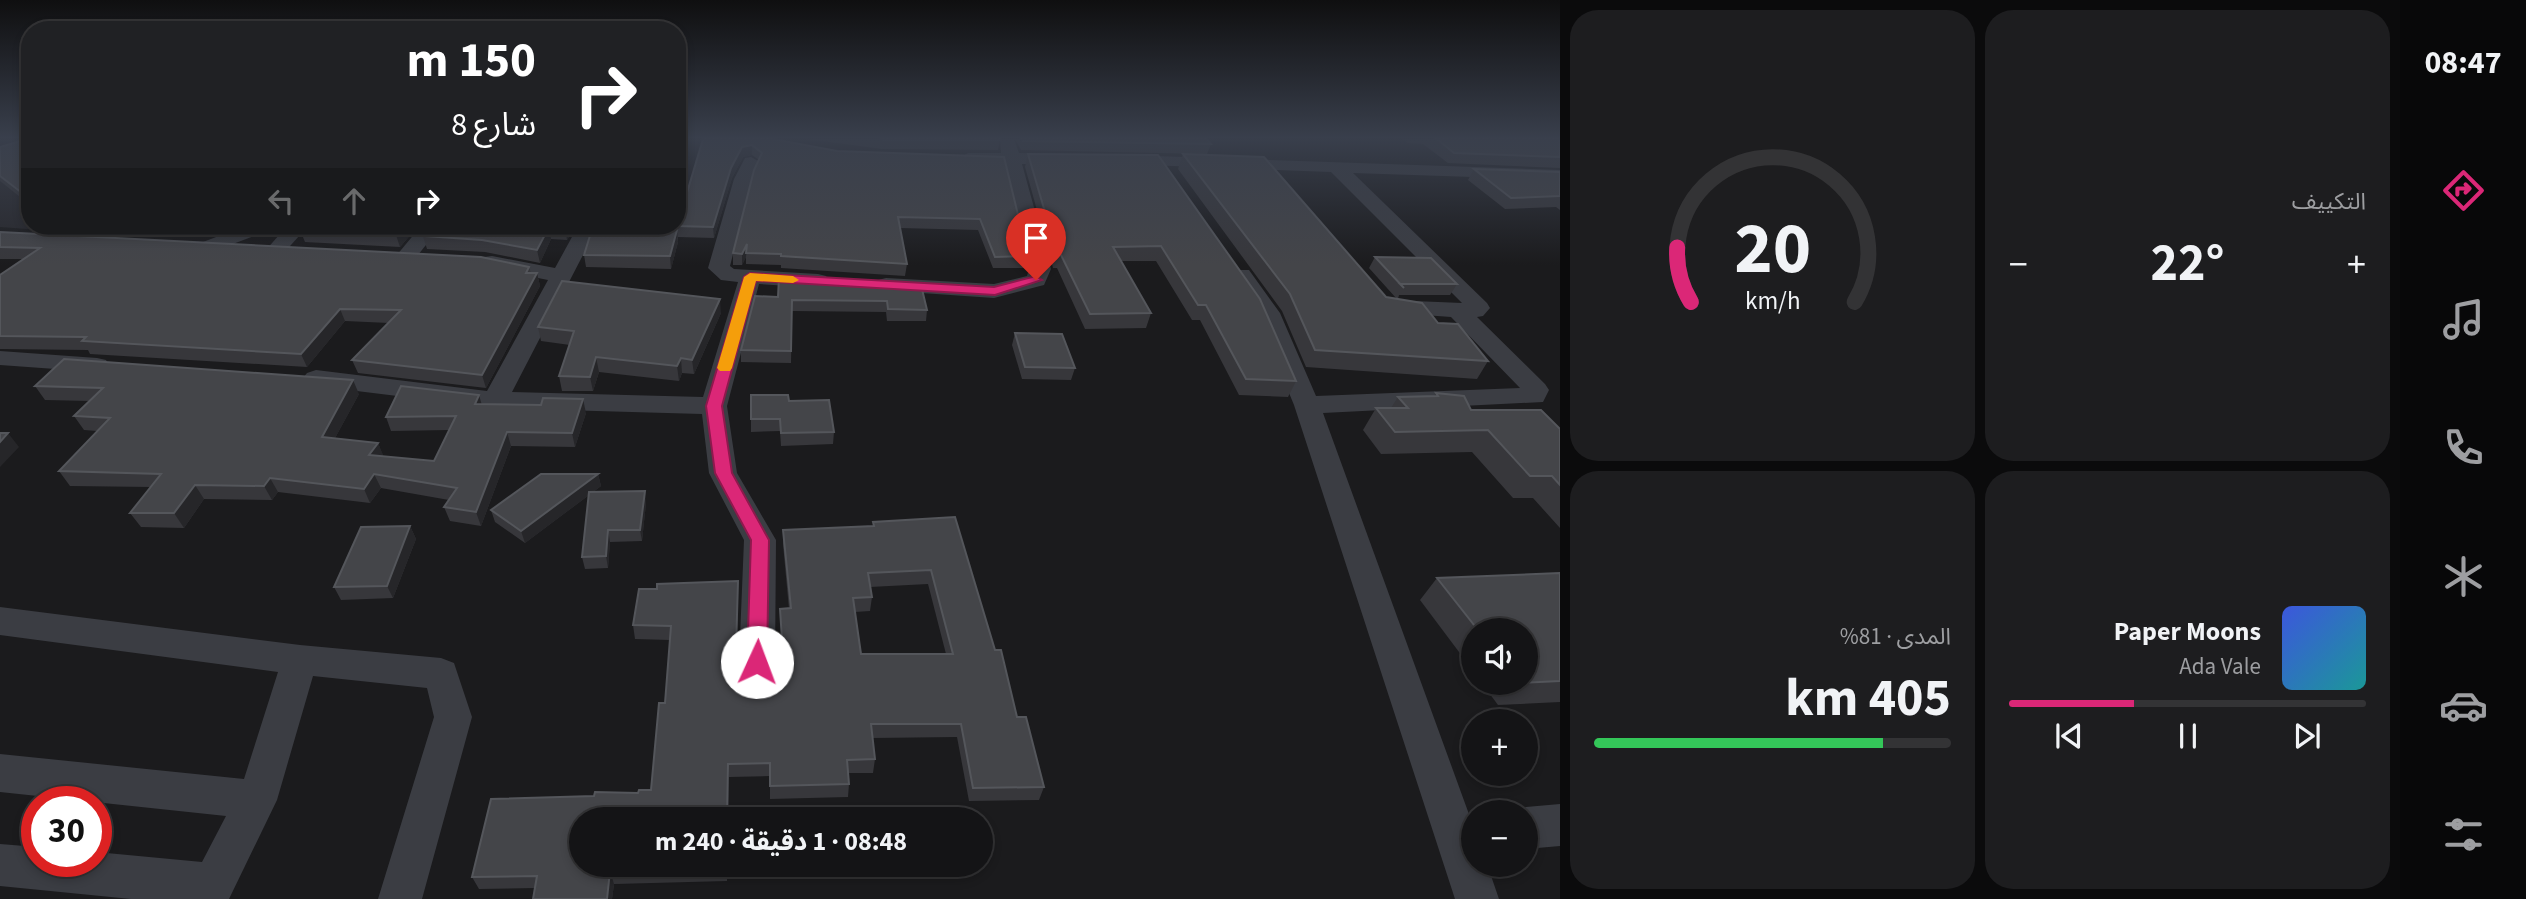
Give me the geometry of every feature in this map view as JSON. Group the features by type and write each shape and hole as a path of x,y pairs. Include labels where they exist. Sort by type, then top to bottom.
{"street":[{"path":"744,181 719,268 729,275 995,291 1036,280 1040,269 1017,181"},
{"path":"1175,181 1183,192"},
{"path":"1350,181 1479,308 1475,311 1402,310 1387,307 1379,299"},
{"path":"1541,181 1560,195"},
{"path":"211,246 239,235"},
{"path":"275,251 290,235"},
{"path":"407,256 424,235"},
{"path":"495,400 583,235"},
{"path":"184,245 301,252"},
{"path":"1221,247 1268,313 1307,405 1461,826"},
{"path":"380,255 433,257"},
{"path":"472,260 561,276"},
{"path":"750,277 714,406 723,473 760,540 757,662"},
{"path":"1307,405 1534,396 1536,390 1457,310"},
{"path":"0,358 123,366"},
{"path":"286,376 495,400 714,406"},
{"path":"2,624 441,674 453,717 400,899"},
{"path":"0,865 209,892 257,800 300,660"},
{"path":"0,773 257,800"},
{"path":"1538,827 1560,825"},
{"path":"1473,877 1477,899"}],"shaded area":[{"path":"0,181 21,181 21,229 0,227"}],"building":[{"path":"6,181 21,181 21,192"},
{"path":"690,181 727,181 713,227 686,226 686,196"},
{"path":"751,181 1010,181 1028,256 995,257 980,219 898,217 907,264 746,253 747,244 742,254 733,253"},
{"path":"1036,181 1176,181 1260,299 1296,381 1246,379 1206,305 1198,305 1161,246 1113,247 1151,313 1090,314 1060,253 1057,253"},
{"path":"1204,181 1285,181 1386,297 1422,303 1438,323 1458,324 1488,361 1315,350 1290,294"},
{"path":"1489,181 1560,181 1560,196 1511,198"},
{"path":"0,232 481,257 529,267 526,273 537,273 482,375 352,360 401,310 340,309 301,354 82,341 86,337 0,336 0,275 40,248 0,247"},
{"path":"545,235 537,250 482,240 423,236"},
{"path":"590,235 676,235 670,256 584,255"},
{"path":"1375,257 1431,258 1457,284 1400,284"},
{"path":"779,277 921,285 927,310 888,309 887,301 792,300 791,351 741,350 755,296 778,297"},
{"path":"562,281 720,299 692,360 681,358 677,366 596,357 590,377 559,376 574,331 538,327"},
{"path":"1015,333 1062,334 1075,368 1025,367"},
{"path":"64,359 353,380 322,437 378,443 369,455 434,461 456,416 386,417 401,386 479,395 475,404 541,405 543,398 583,399 572,433 507,432 476,512 444,507 457,488 374,474 364,489 270,478 264,486 195,485 174,513 130,513 161,474 59,471 110,418 74,416 103,388 35,386"},
{"path":"1436,393 1464,396 1471,410 1541,410 1560,429 1560,485 1552,476 1530,476 1488,430 1395,432 1376,408 1408,408 1398,397 1438,396"},
{"path":"751,395 788,395 789,401 829,400 834,432 781,433 780,419 751,419"},
{"path":"0,433 8,433 0,442"},
{"path":"541,474 598,474 521,531 491,510"},
{"path":"645,491 640,530 608,530 606,556 582,557 589,492"},
{"path":"955,517 995,650 1001,650 1017,717 1026,717 1044,787 973,788 961,724 871,724 875,759 847,760 849,784 770,786 770,763 728,764 727,807 569,807 569,877 609,877 607,899 533,899 537,876 472,877 491,799 594,796 595,792 638,793 639,790 651,790 659,703 665,703 671,626 633,625 639,589 657,589 657,584 738,581 736,649 743,661 757,665 771,661 775,655 783,655 780,609 791,608 783,530 874,526 873,522","holes":["931,570 953,654 861,654 853,598 872,597 868,573"]},
{"path":"410,526 387,586 334,587 361,527"},
{"path":"1560,573 1560,681 1538,682 1538,618 1469,618 1437,578"}],"slow traffic":[{"path":"725,368 750,277 793,280"}],"route":[{"path":"757,662 760,540 723,473 714,406 750,277 995,291 1036,280"}]}
